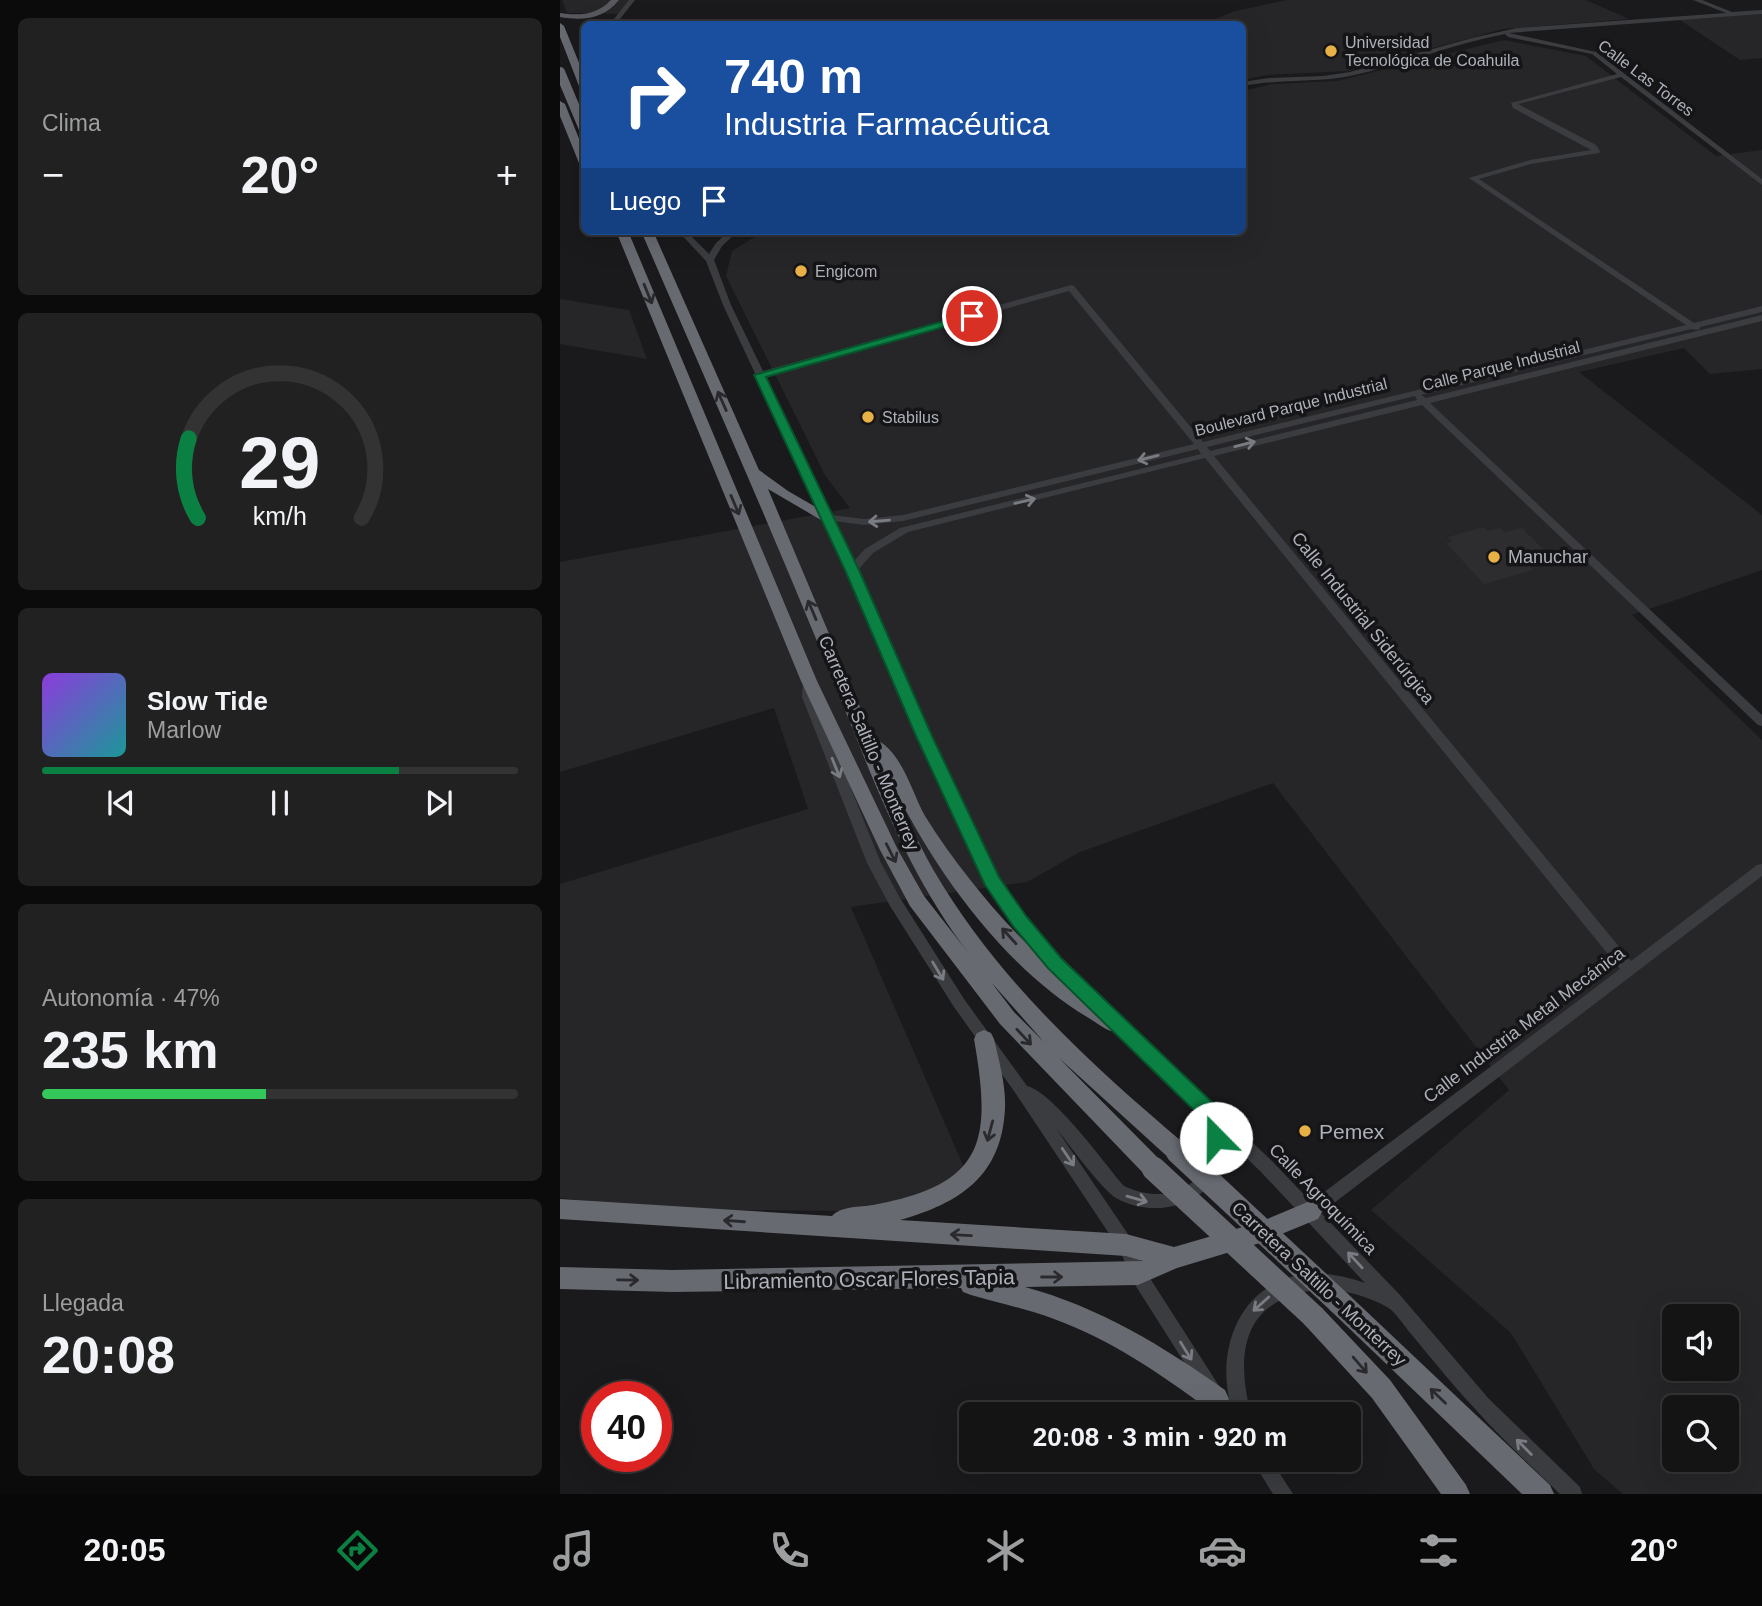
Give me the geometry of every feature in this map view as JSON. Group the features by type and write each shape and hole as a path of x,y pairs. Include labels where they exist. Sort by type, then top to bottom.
{"highway":[{"path":"560,26 581,67"},
{"path":"560,85 575,78 566,56 569,48"},
{"path":"560,72 581,122"},
{"path":"560,85 577,85 581,92"},
{"path":"560,104 581,156"},
{"name":"Carretera Saltillo - Monterrey","path":"624,235 809,681 917,901 1007,1018 1154,1169 1312,1315 1381,1389 1457,1494"},
{"name":"Carretera Saltillo - Monterrey","path":"649,235 753,472 902,828 923,869 965,933 1052,1039 1339,1302 1541,1494"},
{"path":"753,472 793,500 826,517"},
{"path":"793,500 816,494"},
{"path":"867,741 887,758 915,814 936,848 1013,940 1089,1010 1118,1024"},
{"path":"808,1226 918,1207 937,1199 963,1180 985,1149 993,1121 993,1091 984,1040"},
{"name":"Libramiento Oscar Flores Tapia","path":"560,1209 1126,1245 1174,1258"},
{"name":"Libramiento Oscar Flores Tapia","path":"560,1278 674,1281 1138,1274 1155,1269 1174,1258 1252,1238 1311,1212"},
{"path":"951,1278 1051,1306 1086,1320 1154,1356 1215,1402"}],"main road":[{"path":"560,15 576,18 599,14 607,10 615,0"},
{"path":"614,21 623,0"},
{"path":"605,21 623,0"}],"street":[{"path":"615,21 632,0"},
{"path":"1696,0 1736,15"},
{"path":"1246,83 1264,79 1351,74 1497,33 1546,27 1762,12"},
{"name":"Calle Las Torres","path":"1497,33 1590,51 1762,183"},
{"path":"1623,75 1514,103 1516,107 1595,148 1594,152 1530,162 1473,178 1702,332"},
{"path":"686,235 710,260 719,245 730,235"},
{"name":"Calle Agroquímica","path":"710,260 727,305 852,570 924,736 991,880 1048,956 1311,1212 1394,1301 1465,1385 1573,1494"},
{"path":"760,375 1071,288"},
{"name":"Calle Industrial Siderúrgica","path":"1071,288 1629,969"},
{"name":"Boulevard Parque Industrial","path":"826,517 879,522 920,514 1202,450 1414,392 1762,309"},
{"name":"Calle Parque Industrial","path":"852,570 869,551 892,535 925,525 1060,492 1202,450 1423,401 1762,318"},
{"path":"1414,392 1762,722"},
{"path":"1054,482 1060,492"},
{"path":"987,498 993,508"},
{"path":"920,514 925,525"},
{"path":"809,681 808,697 874,863 895,902 984,1040 1019,1086 1126,1245 1138,1274 1219,1402"},
{"name":"Calle Industria Metal Mecánica","path":"1311,1212 1762,869"},
{"path":"1019,1086 1052,1112 1118,1191 1128,1197 1150,1203 1177,1199 1199,1186 1210,1173 1216,1150 1208,1111"},
{"path":"1239,1402 1233,1374 1239,1334 1250,1314 1278,1290 1299,1284 1322,1283 1367,1290 1394,1301"},
{"path":"1269,1472 1284,1494"}],"shaded area":[{"path":"562,0 634,0 623,14 567,13"},
{"name":"Universidad Tecnológica de Coahuila","path":"1287,0 1586,0 1629,19 1503,29 1348,71 1267,75 1246,79 1246,21 1210,21 1235,11"},
{"path":"1762,14 1762,58 1740,60 1680,20"},
{"path":"1504,40 1586,56 1716,156 1762,150 1762,369 1710,374 1684,348 1579,372 1762,515 1762,570 1632,615 1762,740 1762,1494 1623,1494 1594,1469 1511,1333 1371,1210 1509,1090 1273,783 1080,852 1027,882 851,907 966,1172 946,1190 847,1211 657,1209 560,1198 560,884 808,809 774,708 560,772 560,562 850,508 826,477 726,276 732,251 758,235 1246,235 1246,90 1272,84 1337,81"},
{"path":"560,299 629,310 647,359 560,344"}],"building":[{"name":"Manuchar","path":"1483,527 1488,531 1500,528 1505,532 1522,528 1543,549 1527,554 1533,561 1526,563 1533,570 1484,584 1446,543 1452,541 1448,537"}],"place":[{"name":"Universidad Tecnológica de Coahuila","path":"1331,51"},
{"name":"Engicom","path":"801,271"},
{"name":"Stabilus","path":"868,417"},
{"name":"Manuchar","path":"1494,557"},
{"name":"Pemex","path":"1305,1131"}],"route":[{"path":"972,316 760,375 852,570 924,736 991,880 1019,921 1054,963 1208,1111 1216,1138"}]}
